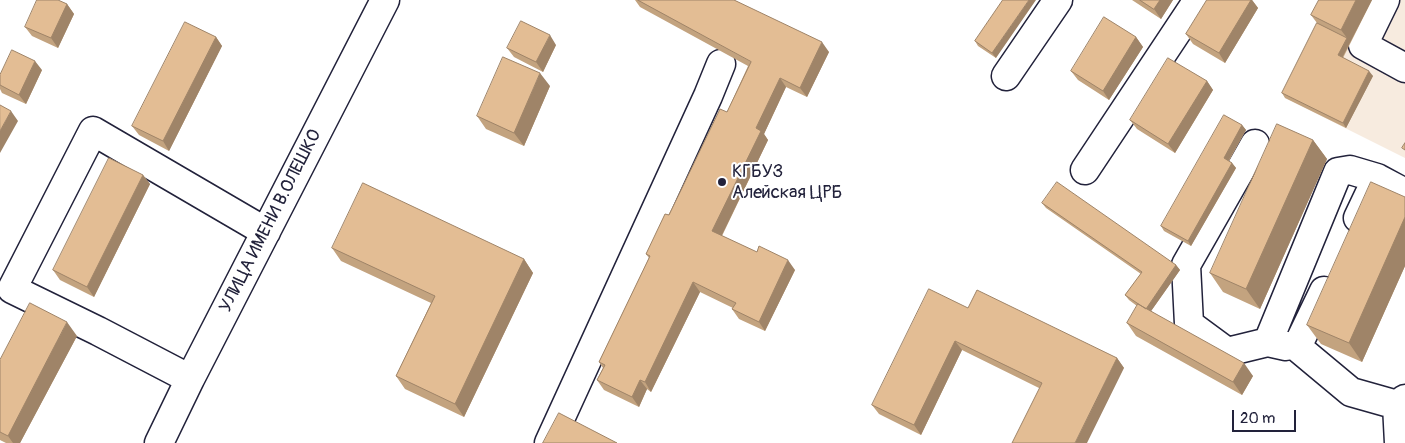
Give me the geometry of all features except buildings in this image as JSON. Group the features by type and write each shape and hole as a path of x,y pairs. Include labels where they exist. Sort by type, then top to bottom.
{"street":[{"name":"УЛИЦА ИМЕНИ В.ОЛЕШКО","path":"159,443 385,0"},
{"path":"1006,76 1058,0"},
{"path":"1085,170 1198,0"},
{"path":"1385,0 1363,45 1405,68"},
{"path":"549,443 700,114 721,64"},
{"path":"190,379 12,289 93,131 266,232"},
{"path":"1254,144 1186,264 1189,324 1227,352 1268,342 1297,347 1351,392 1401,402 1397,442"},
{"path":"1268,342 1338,172 1350,170 1377,178 1405,193"},
{"path":"1348,240 1377,178"},
{"path":"1297,347 1335,267"}],"shaded area":[{"path":"1335,0 1405,0 1405,158 1285,98"}],"place":[{"name":"КГБУЗ Алейская ЦРБ","path":"722,182"}]}
